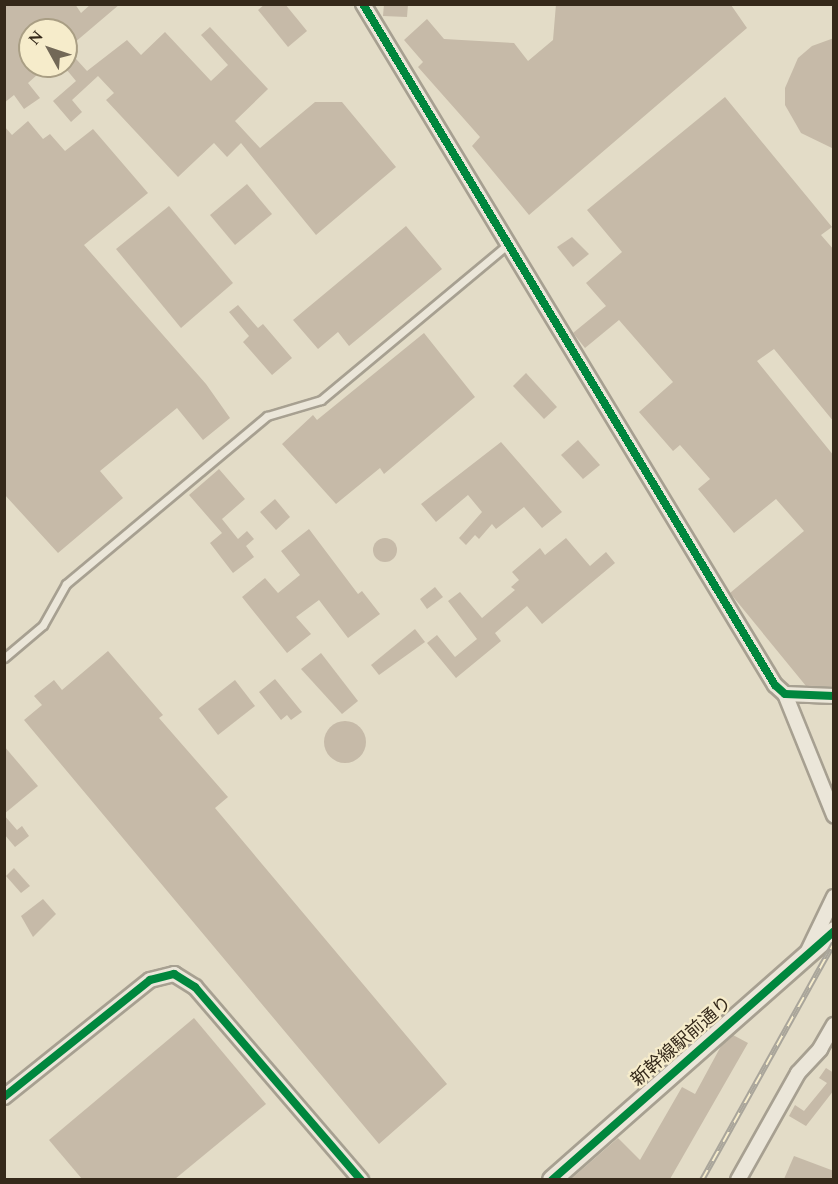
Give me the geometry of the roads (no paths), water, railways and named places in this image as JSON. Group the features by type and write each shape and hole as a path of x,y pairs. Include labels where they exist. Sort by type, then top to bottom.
{"street":[{"path":"363,4 510,242 776,685 785,694 834,815"},
{"path":"785,694 834,696"},
{"path":"808,953 834,897"},
{"name":"新幹線駅前通り","path":"552,1179 834,931"},
{"path":"4,1097 150,980 174,974 195,987 361,1179"},
{"path":"743,1178 798,1073 820,1049 834,1025"}],"lane":[{"path":"4,658 43,625 66,584 267,416 321,400 510,242"}],"railway":[{"path":"702,1180 834,943"}]}
